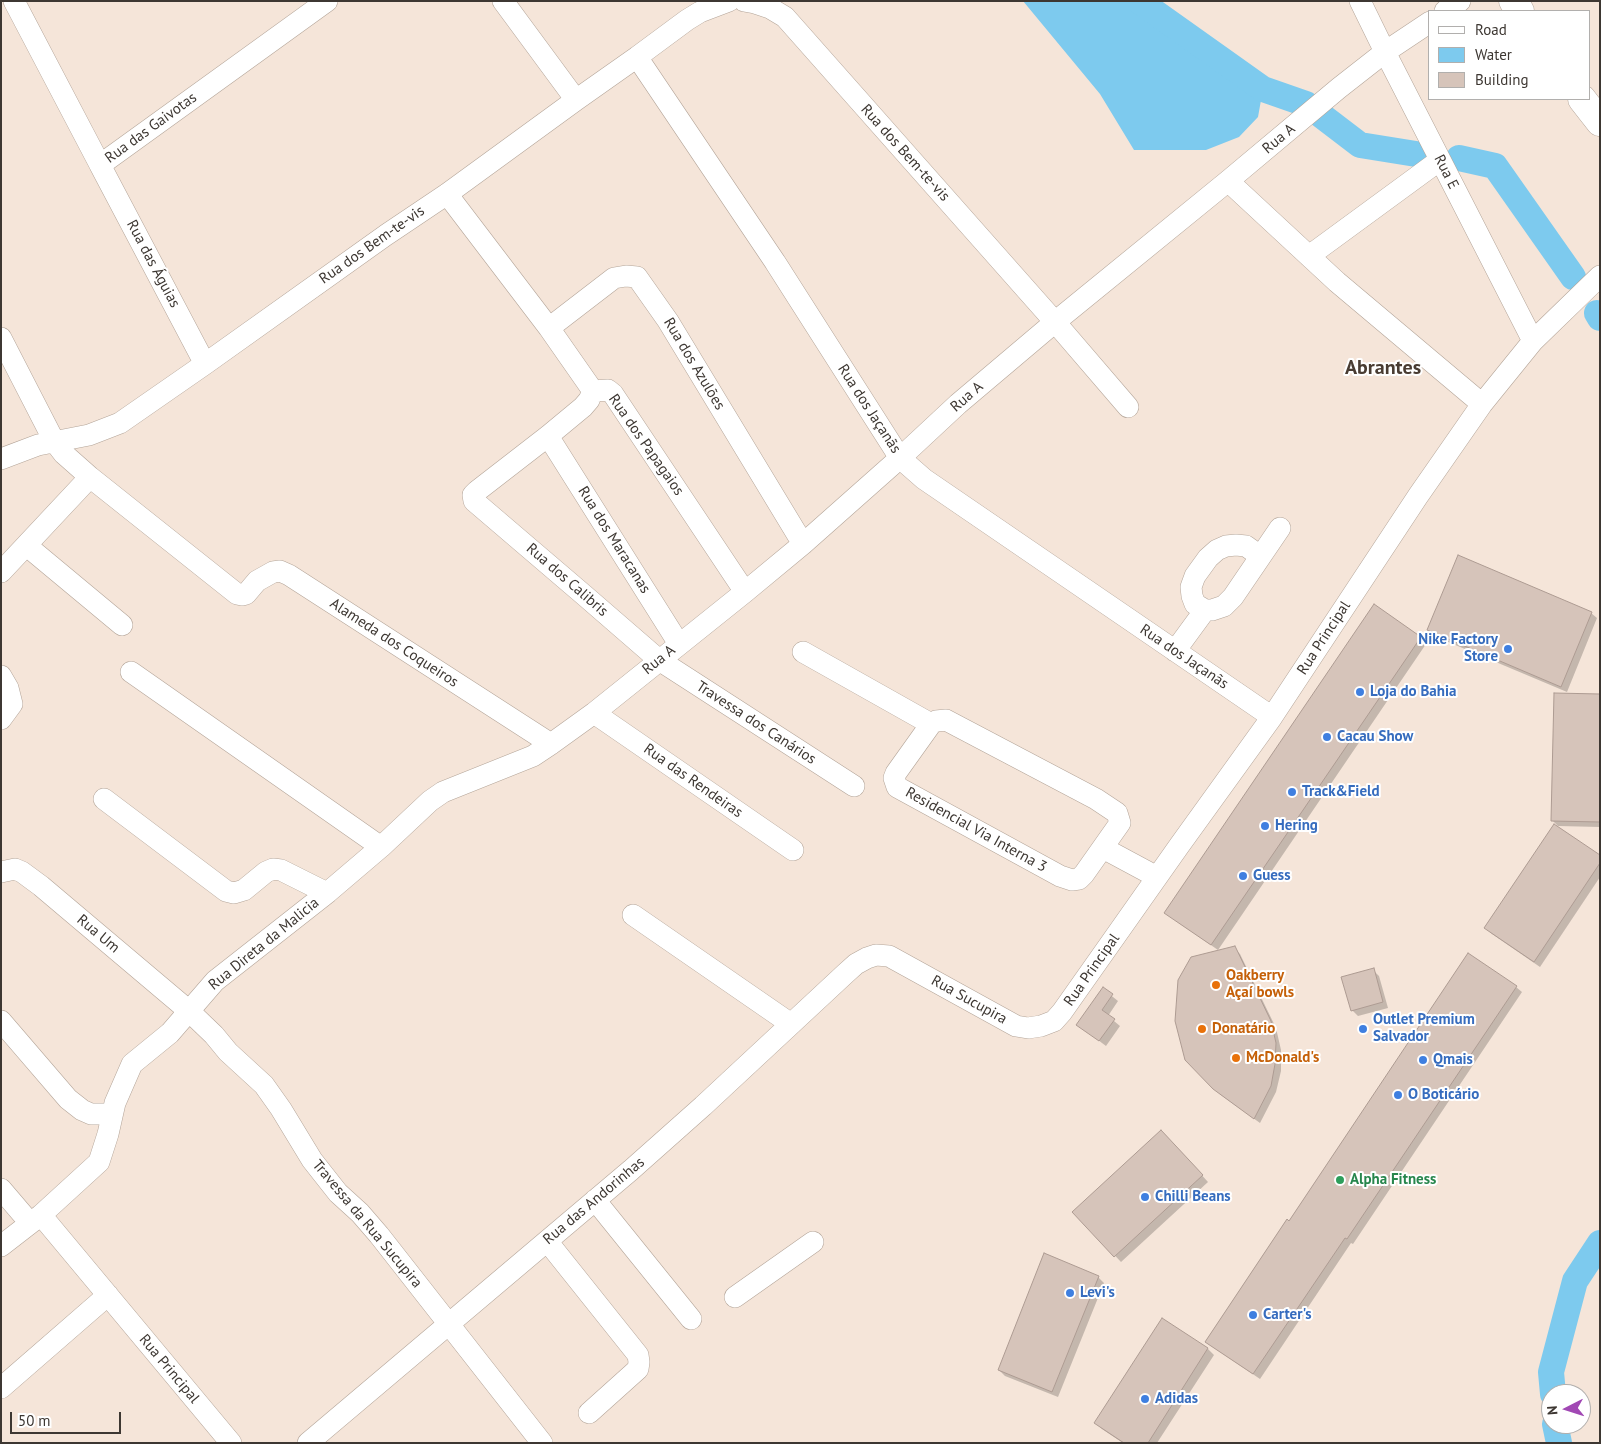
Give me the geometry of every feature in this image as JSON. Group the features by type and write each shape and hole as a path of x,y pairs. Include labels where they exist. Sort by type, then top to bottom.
{"highway":[{"path":"1583,100 1600,122"}],"street":[{"name":"Rua das Gaivotas","path":"11,9 100,164 327,1"},
{"path":"502,1 576,100"},
{"name":"Rua dos Bem-te-vis","path":"1,459 38,445 89,435 120,423 386,234 447,194 693,16 729,1"},
{"name":"Rua dos Bem-te-vis","path":"744,1 770,8 785,17 1128,407"},
{"name":"Rua E","path":"1360,1 1533,341"},
{"path":"1446,10 1460,1"},
{"name":"Rua A","path":"551,744 594,713 803,544 958,404 1339,88 1385,52 1428,23"},
{"name":"Rua dos Jaçanãs","path":"637,58 774,262 900,458 924,479 1272,717"},
{"path":"1310,256 1440,160"},
{"name":"Rua das Águias","path":"100,164 205,364"},
{"path":"1228,181 1345,288 1482,404"},
{"name":"Rua dos Papagaios","path":"447,194 549,328 593,392 608,390 613,394 745,592"},
{"name":"Rua dos Azulões","path":"549,328 614,278 631,275 637,277 668,320 803,544"},
{"name":"Rua Principal","path":"1062,1012 1272,717 1418,496 1482,404 1533,341 1600,276"},
{"path":"1,338 54,441 64,454 90,477 1,572"},
{"path":"548,436 583,407 593,392"},
{"name":"Rua dos Calibris","path":"548,436 477,491 474,495 474,501 659,660"},
{"name":"Rua dos Maracanas","path":"548,436 679,644"},
{"name":"Alameda dos Coqueiros","path":"90,477 237,594 246,594 257,582 273,572 280,571 289,574 551,744"},
{"path":"1260,556 1246,546 1226,546 1217,550 1208,558 1195,576 1191,586 1195,604 1205,610 1224,606 1249,576 1260,556 1280,528"},
{"path":"27,546 122,625"},
{"path":"1175,651 1205,610"},
{"path":"803,652 1112,809 1117,813 1120,823 1103,848 1157,877"},
{"name":"Travessa dos Canários","path":"659,660 854,786"},
{"path":"131,672 381,847"},
{"path":"1,676 12,698 12,704 4,716"},
{"name":"Rua das Rendeiras","path":"594,713 793,850"},
{"name":"Residencial Via Interna 3","path":"938,722 896,772 894,783 897,787 1060,876 1072,880 1084,874 1103,848"},
{"name":"Rua Direta da Malicia","path":"1,1246 36,1219 99,1162 119,1090 132,1064 170,1033 215,981 327,893 381,847 415,813 443,792 533,756 551,744"},
{"path":"104,799 226,891 234,893 244,890 266,872 280,870 327,893"},
{"name":"Rua Um","path":"1,872 15,869 22,872 189,1011"},
{"path":"633,915 791,1024"},
{"name":"Rua Sucupira","path":"876,955 889,956 1016,1026 1028,1028 1041,1026 1054,1021 1062,1012"},
{"name":"Rua das Andorinhas","path":"308,1443 703,1106 856,964 876,955"},
{"name":"Travessa da Rua Sucupira","path":"189,1011 214,1035 228,1052 264,1085 312,1160 338,1193 360,1213 379,1235 542,1443"},
{"path":"1,1021 68,1099 82,1110 92,1114 112,1114"},
{"name":"Rua Principal","path":"1,1189 36,1219 108,1295 231,1443"},
{"path":"595,1200 691,1319"},
{"path":"547,1241 638,1355 638,1370 589,1413"},
{"path":"735,1297 813,1242"},
{"path":"1,1388 108,1295"}],"water":[{"path":"1023,1 1139,1 1263,89 1258,117 1239,137 1206,150 1134,150 1100,94"}],"building":[{"path":"1458,555 1592,612 1561,687 1427,630"},
{"path":"1374,604 1421,637 1211,945 1164,913"},
{"path":"1554,693 1600,694 1600,822 1551,821"},
{"path":"1554,824 1600,855 1600,863 1534,962 1484,928"},
{"path":"1235,946 1271,1021 1276,1043 1271,1086 1254,1119 1213,1089 1185,1060 1175,1021 1178,980 1191,957"},
{"path":"1468,953 1517,986 1347,1239 1345,1238 1253,1374 1205,1342 1287,1219 1289,1221"},
{"path":"1374,968 1383,1002 1351,1011 1341,977"},
{"path":"1103,987 1113,994 1102,1010 1115,1019 1099,1041 1076,1025"},
{"path":"1161,1130 1203,1175 1114,1257 1072,1212"},
{"path":"1044,1253 1099,1276 1052,1392 998,1370"},
{"path":"1162,1318 1208,1348 1148,1443 1124,1443 1094,1423"}],"waterway":[{"path":"1139,1 1263,89 1306,104"},
{"path":"1322,116 1360,145 1416,154"},
{"path":"1459,158 1495,166 1573,277"},
{"path":"1597,313 1600,318"},
{"path":"1552,1384 1551,1372 1575,1281 1600,1243"},
{"path":"1557,1434 1559,1443"}],"place":[{"name":"Nike Factory Store","path":"1508,649"},
{"name":"Loja do Bahia","path":"1360,692"},
{"name":"Cacau Show","path":"1327,737"},
{"name":"Track&Field","path":"1292,792"},
{"name":"Hering","path":"1265,826"},
{"name":"Guess","path":"1243,876"},
{"name":"Oakberry Açaí bowls","path":"1216,985"},
{"name":"Donatário","path":"1202,1029"},
{"name":"Outlet Premium Salvador","path":"1363,1029"},
{"name":"McDonald's","path":"1236,1058"},
{"name":"Qmais","path":"1423,1060"},
{"name":"O Boticário","path":"1398,1095"},
{"name":"Alpha Fitness","path":"1340,1180"},
{"name":"Chilli Beans","path":"1145,1197"},
{"name":"Levi's","path":"1070,1293"},
{"name":"Carter's","path":"1253,1315"},
{"name":"Adidas","path":"1145,1399"}],"district":[{"name":"Abrantes","path":"1383,368"}]}
